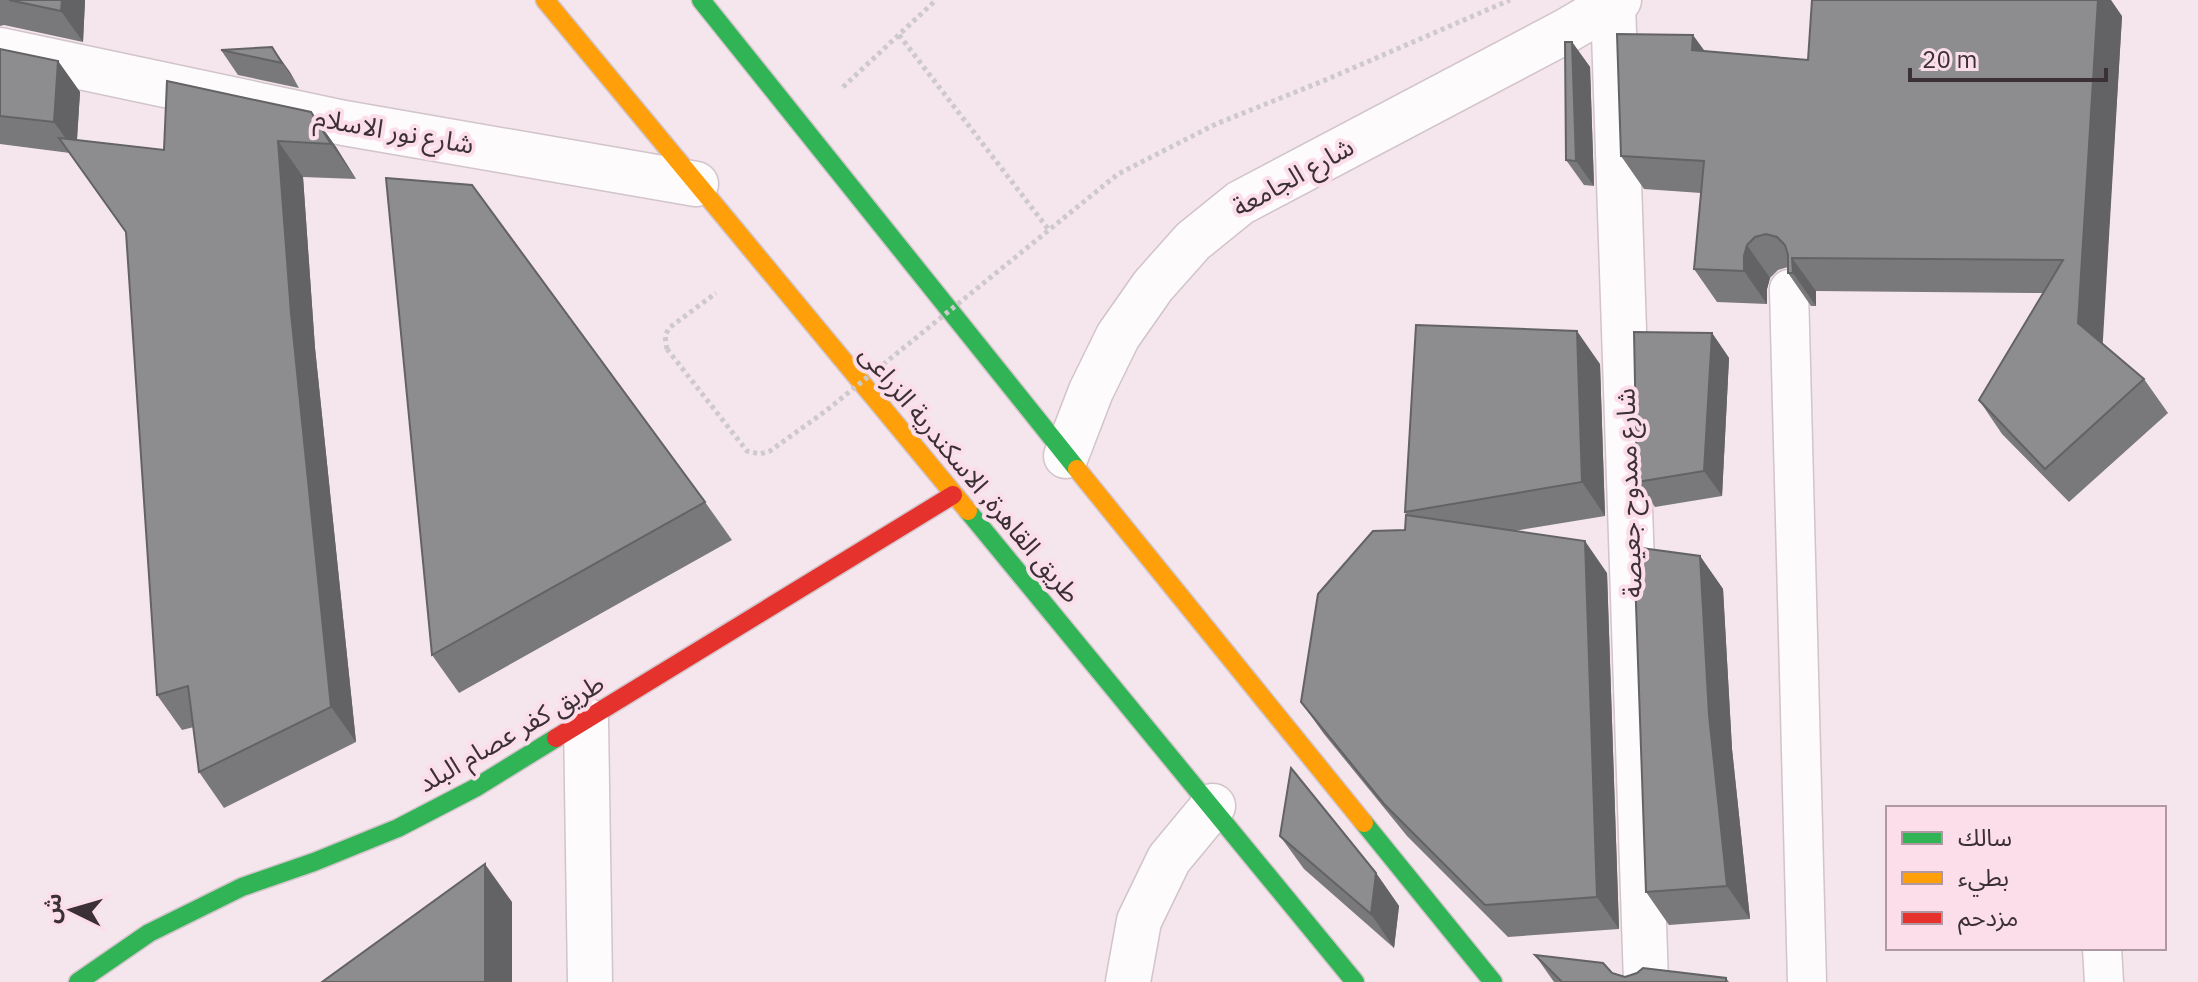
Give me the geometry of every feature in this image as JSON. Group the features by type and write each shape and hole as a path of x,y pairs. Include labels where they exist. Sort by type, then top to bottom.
{"main road":[{"name":"طريق القاهرة, الاسكندرية الزراعى","path":"545,0 758,261 1213,806 1355,982"},
{"path":"701,0 1493,982"},
{"name":"طريق كفر عصام البلد","path":"78,982 149,933 242,887 398,828 475,788 953,495"}],"street":[{"name":"شارع الجامعة","path":"1066,456 1091,391 1118,336 1153,286 1193,241 1240,203 1616,2"},
{"name":"شارع ممدوح جعيصة","path":"1616,2 1646,982"},
{"name":"شارع نور الاسلام","path":"0,50 344,123 696,184"},
{"path":"586,720 590,982"},
{"path":"1128,982 1139,921 1169,859 1213,806"}],"lane":[{"path":"1789,289 1807,982"},
{"path":"2102,950 2104,982"}],"path":[{"path":"802,126 936,0"},
{"path":"758,261 669,328 665,336 667,349 741,444 747,451 760,454 770,451 827,410 1118,174 1216,124 1510,0"},
{"path":"899,35 1049,230"}],"building":[{"path":"9,0 62,0 61,11"},
{"path":"1812,0 2098,0 2078,323 2144,379 2045,469 1979,400 2063,260 1792,258 1793,273 1788,273 1785,245 1777,237 1766,234 1755,237 1747,245 1744,271 1694,269 1704,161 1621,156 1617,34 1693,35 1692,50 1808,60"},
{"path":"1565,42 1572,42 1576,161 1566,160"},
{"path":"272,47 282,63 221,50"},
{"path":"0,49 58,61 54,122 0,116"},
{"path":"167,81 311,112 331,144 278,141 291,313 331,707 199,772 188,686 157,695 126,232 59,138 164,150"},
{"path":"386,178 472,185 705,502 432,655"},
{"path":"1416,325 1577,331 1582,482 1405,512"},
{"path":"1634,332 1712,333 1704,471 1637,482"},
{"path":"1406,515 1585,541 1597,897 1485,905 1384,804 1301,702 1318,594 1373,531 1405,530"},
{"path":"1634,547 1700,556 1709,715 1727,886 1646,892"},
{"path":"1291,768 1376,873 1371,914 1280,836"},
{"path":"485,864 485,982 322,982"},
{"path":"1535,955 1603,963 1612,973 1625,977 1643,968 1726,978 1726,982 1562,982"}],"traffic: fast":[{"path":"701,0 1077,469"},
{"path":"968,511 1355,982"},
{"path":"78,982 149,933 242,887 398,828 475,788 556,738"},
{"path":"1364,823 1493,982"}],"traffic: slow":[{"path":"545,0 968,511"},
{"path":"1077,469 1364,823"}],"traffic: jam":[{"path":"556,738 953,495"}]}
